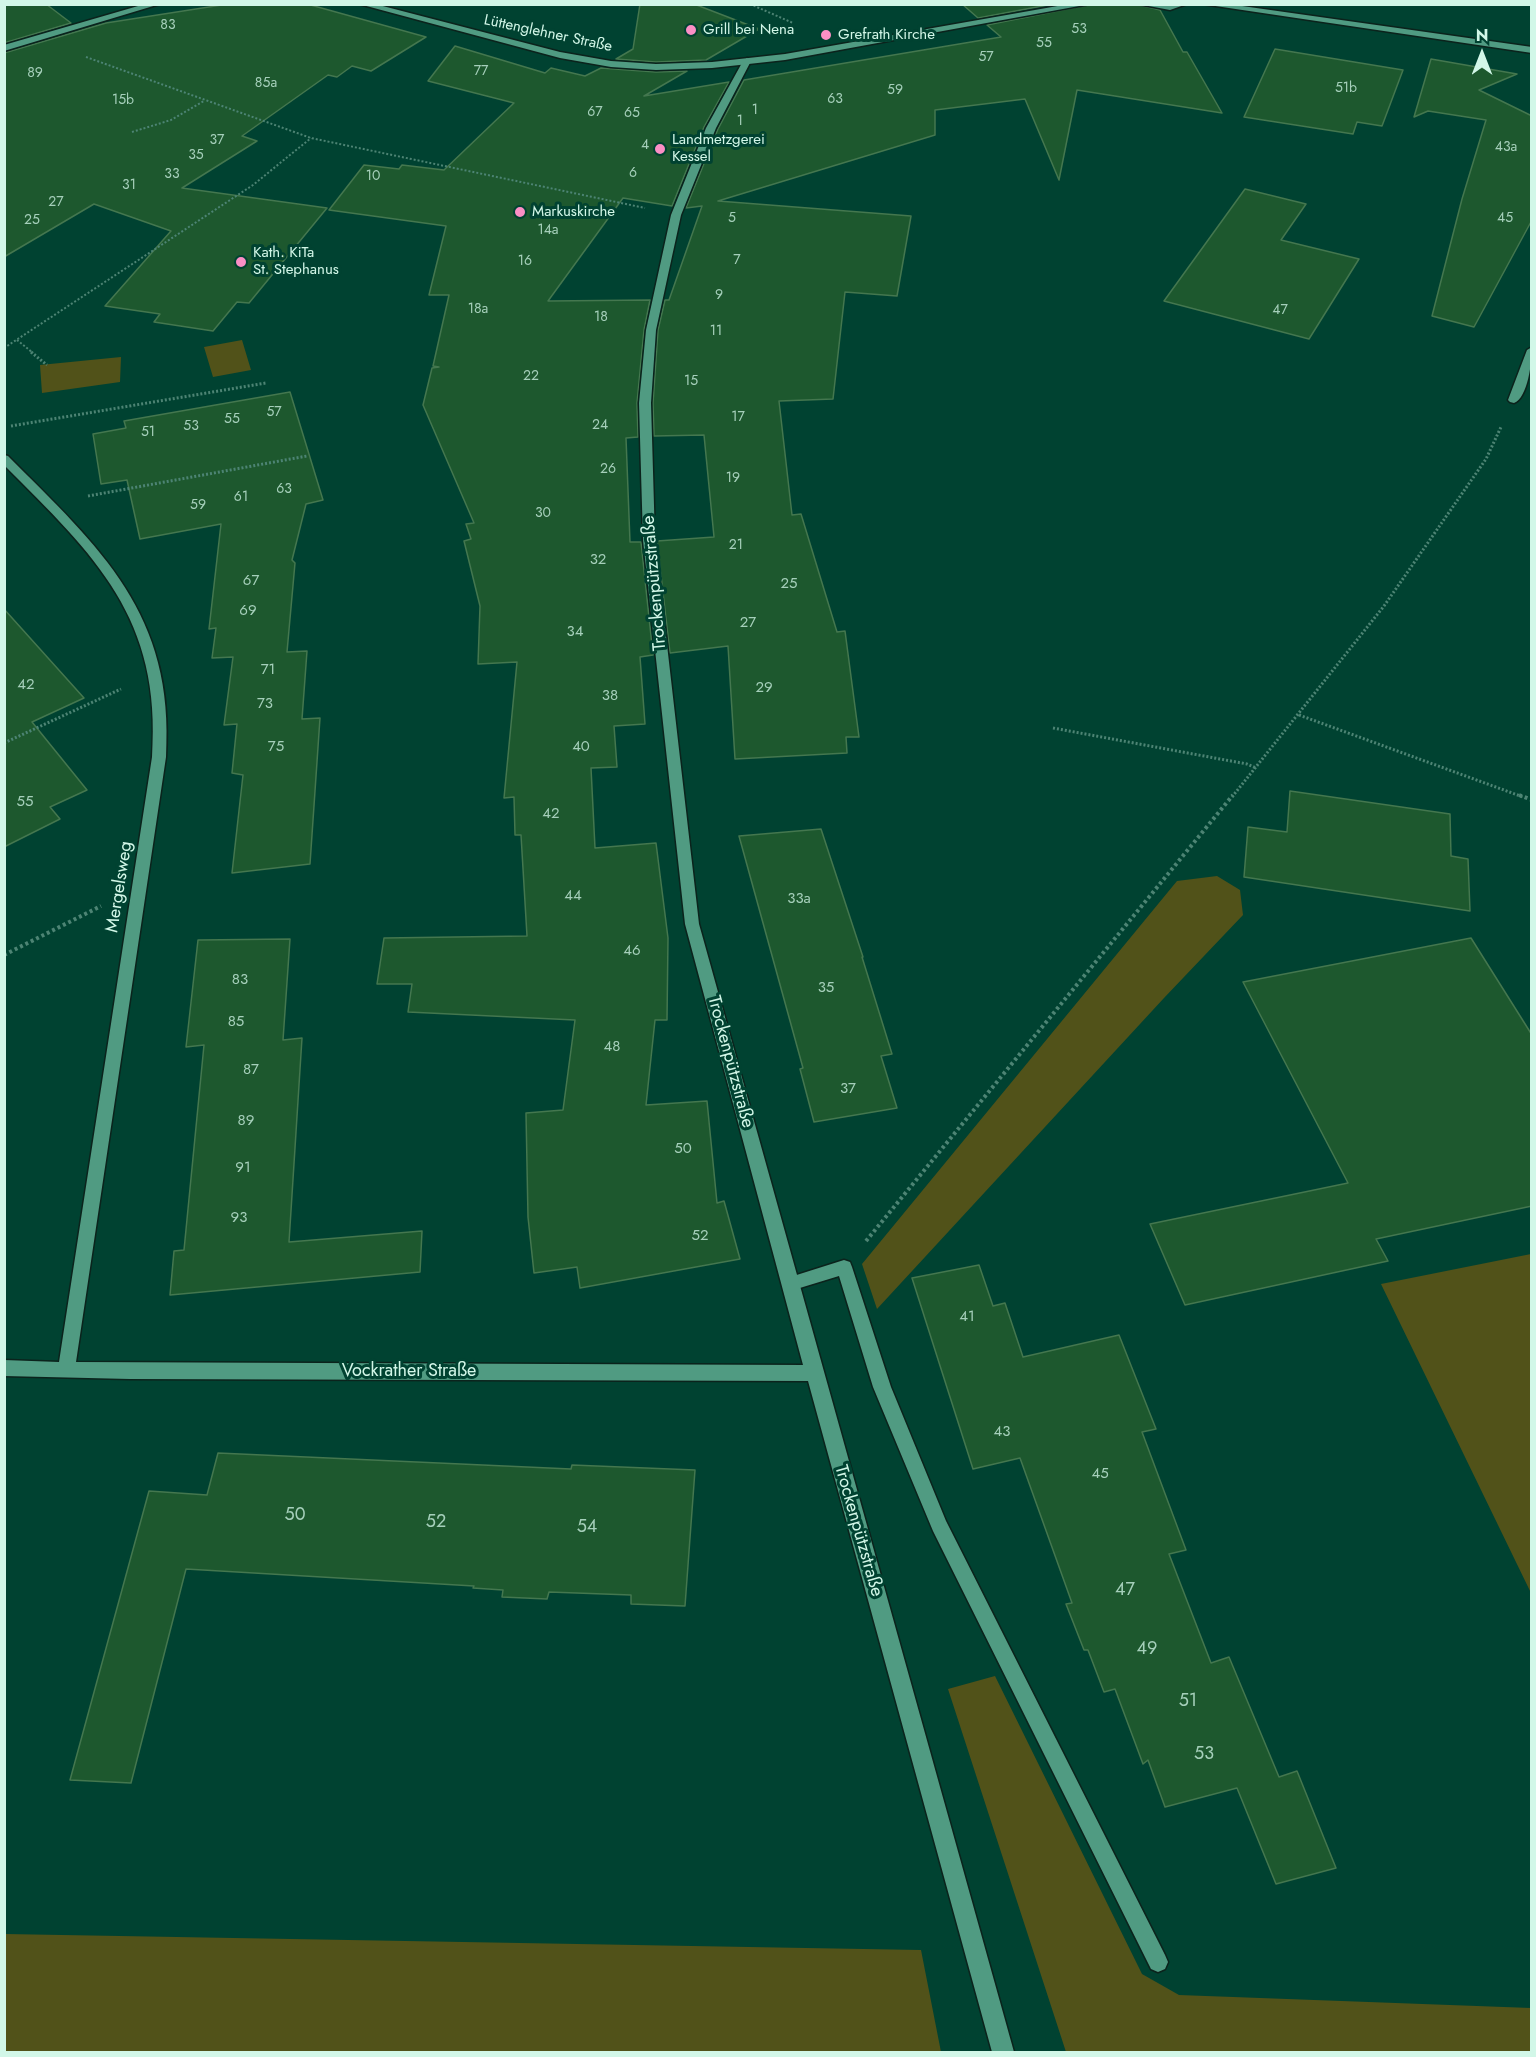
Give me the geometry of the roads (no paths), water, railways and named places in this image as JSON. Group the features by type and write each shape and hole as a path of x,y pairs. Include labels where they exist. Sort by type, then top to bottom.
{"street":[{"path":"4,48 156,4"},
{"name":"Lüttenglehner Straße","path":"363,4 560,55 611,64 682,67 747,61 936,32 1086,4"},
{"path":"1142,4 1163,7 1183,4"},
{"path":"1206,4 1532,50"},
{"name":"Trockenpützstraße","path":"747,61 711,128 676,215 651,330 645,403 649,540 692,924 1003,2052"},
{"path":"1514,400 1532,350"},
{"name":"Mergelsweg","path":"4,458 99,556 118,580 136,612 147,640 156,678 160,712 159,757 66,1370"},
{"path":"790,1284 844,1268 882,1388 939,1525 1158,1962"},
{"name":"Vockrather Straße","path":"4,1368 814,1373"}],"place":[{"name":"Grill bei Nena","path":"691,30"},
{"name":"Grefrath Kirche","path":"826,35"},
{"name":"Landmetzgerei Kessel","path":"660,149"},
{"name":"Markuskirche","path":"520,212"},
{"name":"Kath. KiTa St. Stephanus","path":"241,262"}]}
